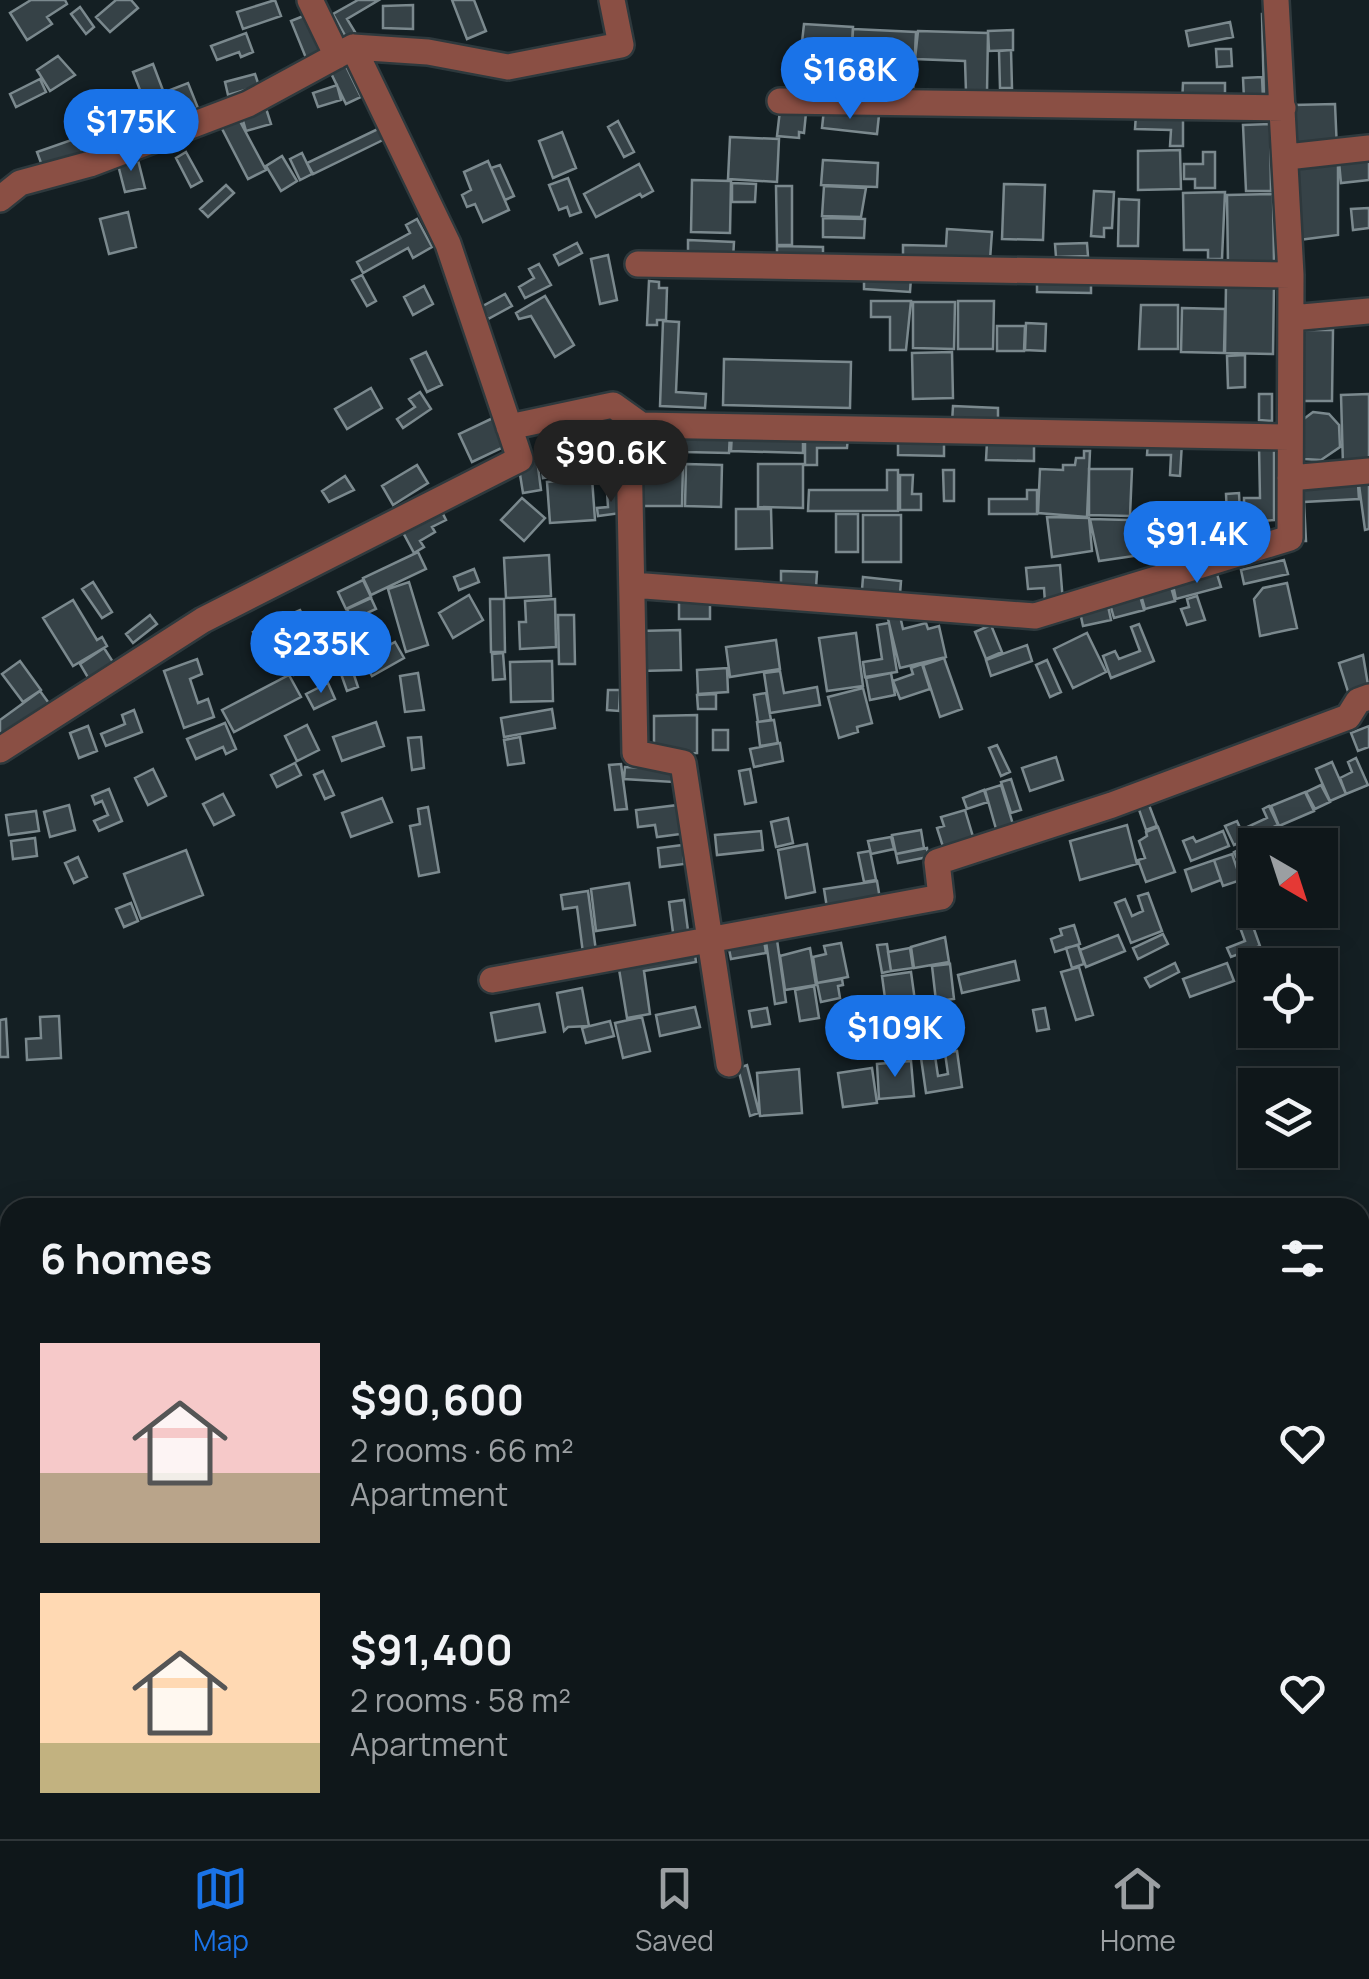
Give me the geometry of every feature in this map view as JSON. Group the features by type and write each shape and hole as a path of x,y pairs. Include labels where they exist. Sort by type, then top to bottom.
{"street":[{"path":"0,750 203,620 520,460 448,244 345,52 310,0"},
{"path":"1,196 20,183 90,164 248,104 345,52 428,52 508,67 621,45 612,0"},
{"path":"632,585 1034,616 1290,538 1291,275 1276,0"},
{"path":"780,101 1283,108"},
{"path":"1287,157 1369,148"},
{"path":"638,264 1291,275"},
{"path":"1290,318 1369,311"},
{"path":"509,427 613,404 641,424 1290,437"},
{"path":"641,424 629,446 635,754 683,763 729,1064"},
{"path":"1290,478 1369,471"},
{"path":"492,980 941,897 937,862 1112,805 1348,717 1358,701 1369,697"}],"building":[{"path":"31,0 65,0 67,4 47,17 52,24 27,40 10,13"},
{"path":"116,0 131,0 138,8 110,32 96,17"},
{"path":"275,0 281,16 243,29 237,12"},
{"path":"358,0 379,0 347,19 355,32 346,37 333,14"},
{"path":"452,0 474,0 486,31 467,39"},
{"path":"413,5 413,29 383,28 383,6"},
{"path":"80,7 94,27 86,34 71,14"},
{"path":"311,13 325,51 306,58 291,21"},
{"path":"1262,14 1274,14 1276,101 1264,101"},
{"path":"1230,22 1233,37 1189,46 1186,31"},
{"path":"804,24 853,27 848,96 828,95 831,44 802,42"},
{"path":"853,29 916,32 913,94 892,93 894,55 852,52"},
{"path":"1013,30 1013,50 989,51 988,31"},
{"path":"918,31 988,33 987,92 966,92 965,61 915,59"},
{"path":"246,33 253,52 241,57 239,52 217,60 211,46"},
{"path":"1216,49 1231,49 1232,66 1217,67"},
{"path":"1011,50 1012,88 1000,88 999,51"},
{"path":"58,56 75,75 50,91 37,70"},
{"path":"343,60 361,97 346,104 328,67"},
{"path":"153,64 167,101 147,108 133,72"},
{"path":"255,74 259,86 228,95 225,82"},
{"path":"1262,77 1263,98 1244,99 1243,78"},
{"path":"40,79 46,92 16,107 10,94"},
{"path":"851,80 888,81 887,97 850,96"},
{"path":"188,83 198,108 175,117 165,92"},
{"path":"1183,83 1225,83 1225,104 1182,104"},
{"path":"337,85 341,100 318,107 313,93"},
{"path":"264,102 271,124 246,131 240,110"},
{"path":"1335,104 1337,150 1295,152 1293,105"},
{"path":"824,109 879,115 877,134 822,128"},
{"path":"780,110 806,113 804,133 799,132 799,138 777,136"},
{"path":"235,112 266,170 248,179 218,121"},
{"path":"1136,114 1183,115 1183,146 1170,146 1171,130 1135,129"},
{"path":"618,121 634,152 624,157 608,127"},
{"path":"1270,124 1271,191 1246,191 1243,125"},
{"path":"380,128 385,139 313,174 307,163"},
{"path":"562,132 576,168 553,178 539,141"},
{"path":"730,137 779,139 777,182 728,179"},
{"path":"77,138 85,159 45,174 37,152"},
{"path":"1180,150 1181,189 1138,190 1138,151"},
{"path":"186,152 202,181 191,187 176,158"},
{"path":"1203,152 1215,152 1215,188 1195,188 1195,179 1184,179 1184,164 1203,164"},
{"path":"302,153 312,174 300,180 290,159"},
{"path":"137,156 145,188 125,192 117,161"},
{"path":"282,156 297,181 281,191 266,166"},
{"path":"1369,159 1369,180 1341,183 1339,162"},
{"path":"823,160 878,163 877,187 821,185"},
{"path":"488,161 509,210 483,222 475,204 467,207 462,195 471,190 464,172"},
{"path":"639,164 653,191 596,217 584,194"},
{"path":"1292,164 1338,164 1338,235 1291,241"},
{"path":"500,165 514,196 505,200 491,168"},
{"path":"568,178 581,212 570,216 567,207 559,210 549,185"},
{"path":"692,180 731,181 730,233 691,232"},
{"path":"732,183 756,184 755,202 732,202"},
{"path":"1004,184 1045,185 1043,240 1002,239"},
{"path":"226,185 234,193 208,217 200,209"},
{"path":"776,186 792,186 792,245 777,245"},
{"path":"824,186 866,188 861,217 822,216"},
{"path":"1094,191 1114,192 1112,228 1104,228 1104,237 1091,236"},
{"path":"1225,192 1222,259 1208,259 1208,250 1184,250 1183,193"},
{"path":"1273,194 1274,264 1228,265 1227,195"},
{"path":"1119,199 1139,200 1138,246 1118,246"},
{"path":"1369,208 1369,228 1353,230 1351,209"},
{"path":"128,212 136,247 109,254 100,219"},
{"path":"823,218 865,219 864,238 823,237"},
{"path":"417,219 432,247 413,258 408,248 363,273 357,262 410,233 406,225"},
{"path":"947,229 992,232 990,260 903,256 903,245 946,246"},
{"path":"688,240 734,242 733,259 688,258"},
{"path":"577,243 582,253 559,265 554,255"},
{"path":"1087,243 1088,256 1056,257 1055,244"},
{"path":"777,246 823,247 823,257 777,257"},
{"path":"608,255 617,300 600,304 591,259"},
{"path":"539,264 551,285 525,298 519,287 534,278 529,269"},
{"path":"362,275 376,301 367,306 352,280"},
{"path":"864,276 911,278 910,292 864,289"},
{"path":"1037,276 1091,277 1091,293 1037,292"},
{"path":"649,281 667,288 666,320 657,320 657,325 647,325"},
{"path":"1226,284 1274,284 1273,354 1225,353"},
{"path":"424,286 433,304 413,315 404,297"},
{"path":"505,294 512,306 488,319 481,307"},
{"path":"545,296 574,345 555,357 531,316 519,319 516,313"},
{"path":"871,301 911,301 906,350 890,350 890,317 871,317"},
{"path":"958,301 994,301 993,349 958,349"},
{"path":"913,302 955,302 954,349 913,348"},
{"path":"1141,305 1178,305 1178,349 1139,349"},
{"path":"1182,308 1225,309 1224,353 1181,352"},
{"path":"663,321 679,322 676,392 706,394 705,408 660,406"},
{"path":"1026,323 1046,324 1045,351 1025,350"},
{"path":"997,326 1025,326 1024,351 997,351"},
{"path":"1293,330 1333,330 1332,401 1292,401"},
{"path":"426,352 442,385 427,392 411,359"},
{"path":"952,352 953,398 913,399 912,353"},
{"path":"1245,355 1245,387 1228,388 1227,356"},
{"path":"724,359 851,362 850,408 723,405"},
{"path":"371,388 382,408 347,429 335,409"},
{"path":"420,392 431,409 403,428 397,419 415,407 409,399"},
{"path":"1259,394 1272,394 1272,421 1259,420"},
{"path":"1369,394 1369,465 1343,466 1341,395"},
{"path":"953,406 998,408 998,425 952,423"},
{"path":"1313,412 1329,414 1339,425 1340,447 1321,460 1304,459 1291,442 1297,424"},
{"path":"618,414 620,429 577,435 575,420"},
{"path":"493,418 506,446 472,462 459,434"},
{"path":"685,432 730,433 729,453 684,452"},
{"path":"732,432 803,434 803,453 731,451"},
{"path":"805,436 848,436 847,448 817,448 817,465 805,465"},
{"path":"898,440 944,440 944,456 898,455"},
{"path":"1148,441 1182,442 1180,476 1170,475 1171,455 1147,455"},
{"path":"987,442 1034,443 1034,461 986,460"},
{"path":"1259,446 1274,446 1274,520 1259,521 1259,514 1244,514 1244,498 1260,498"},
{"path":"577,448 580,473 543,478 540,453"},
{"path":"1084,451 1090,451 1087,517 1038,513 1040,469 1063,470 1063,465 1075,465 1076,458 1084,458"},
{"path":"592,452 593,460 610,457 612,468 582,472 580,454"},
{"path":"537,459 541,490 523,493 518,462"},
{"path":"639,464 683,464 682,506 639,506"},
{"path":"686,464 722,465 721,507 685,506"},
{"path":"758,464 803,464 803,508 758,507"},
{"path":"417,465 428,483 393,505 382,486"},
{"path":"1089,469 1132,469 1130,516 1089,515"},
{"path":"887,470 898,470 898,511 808,511 809,490 887,490"},
{"path":"943,470 954,470 954,501 944,501"},
{"path":"900,475 913,475 912,494 921,494 921,510 900,510"},
{"path":"345,476 354,490 329,502 322,491"},
{"path":"592,478 595,520 550,523 547,482"},
{"path":"1358,484 1359,499 1304,502 1306,541 1294,541 1291,488"},
{"path":"1369,484 1369,529 1365,530 1359,485"},
{"path":"1027,490 1037,490 1037,514 989,514 989,499 1027,499"},
{"path":"619,491 621,513 598,516 597,508 608,507 607,492"},
{"path":"1239,493 1240,515 1227,516 1226,494"},
{"path":"522,498 545,518 524,541 501,520"},
{"path":"438,504 446,520 432,527 435,532 420,541 424,547 414,553 399,525"},
{"path":"736,509 771,509 772,548 736,549"},
{"path":"836,514 858,514 858,552 836,552"},
{"path":"1209,514 1215,538 1207,540 1203,528 1184,533 1181,521"},
{"path":"863,515 901,515 901,562 863,562"},
{"path":"1047,517 1089,518 1092,551 1052,557"},
{"path":"1090,519 1129,520 1134,556 1099,561"},
{"path":"1179,519 1189,555 1177,558 1175,549 1154,555 1147,528"},
{"path":"418,552 426,569 371,595 363,578"},
{"path":"549,555 551,596 506,598 504,558"},
{"path":"1284,560 1288,574 1244,584 1241,570"},
{"path":"1060,565 1063,602 1045,603 1044,588 1028,589 1026,568"},
{"path":"474,569 479,582 459,590 454,577"},
{"path":"781,571 817,572 816,588 781,587"},
{"path":"1217,574 1221,587 1176,599 1173,585"},
{"path":"863,577 901,581 900,594 862,590"},
{"path":"363,580 371,597 346,609 338,592"},
{"path":"93,582 112,612 102,618 82,589"},
{"path":"409,582 428,645 406,652 388,589"},
{"path":"1287,583 1297,628 1260,636 1254,599 1263,588"},
{"path":"1171,587 1175,601 1145,609 1141,595"},
{"path":"469,595 483,620 453,638 439,613"},
{"path":"1140,596 1144,610 1114,618 1110,604"},
{"path":"1197,596 1205,620 1187,625 1181,609 1189,607 1187,599"},
{"path":"371,598 376,609 352,620 347,609"},
{"path":"490,599 504,599 505,652 491,652"},
{"path":"555,599 556,647 520,649 519,622 526,622 525,601"},
{"path":"73,600 97,640 102,637 107,646 73,666 43,618"},
{"path":"679,600 710,601 710,619 679,619"},
{"path":"1108,606 1111,620 1083,626 1080,612"},
{"path":"300,610 308,625 261,648 253,632 273,623 271,618"},
{"path":"150,615 157,624 133,643 126,634"},
{"path":"558,615 574,615 575,664 559,664"},
{"path":"887,615 900,616 903,629 926,623 928,629 939,626 946,657 900,668"},
{"path":"889,623 897,672 865,677 863,662 882,659 877,625"},
{"path":"337,624 358,687 347,691 325,628"},
{"path":"1139,624 1154,661 1111,678 1103,656 1115,651 1119,659 1140,651 1131,627"},
{"path":"991,625 1002,652 986,659 975,632"},
{"path":"680,630 681,670 640,671 638,631"},
{"path":"856,633 863,686 827,691 819,638"},
{"path":"1087,633 1106,672 1073,688 1054,649"},
{"path":"295,636 300,649 310,644 319,665 294,675 280,642"},
{"path":"776,640 780,669 730,677 726,647"},
{"path":"395,642 404,658 372,676 363,660"},
{"path":"1027,645 1032,661 991,676 986,660"},
{"path":"104,648 115,665 90,681 80,664"},
{"path":"503,653 505,679 493,680 492,654"},
{"path":"1363,655 1369,691 1350,698 1339,663"},
{"path":"944,658 962,709 940,717 923,665"},
{"path":"197,659 202,674 190,679 198,703 208,699 214,717 184,728 164,671"},
{"path":"1047,660 1061,692 1050,697 1036,665"},
{"path":"20,661 41,690 23,702 2,674"},
{"path":"552,661 553,701 511,702 510,662"},
{"path":"922,664 930,689 900,699 893,681 913,674 911,668"},
{"path":"727,668 728,692 698,694 697,670"},
{"path":"780,671 784,693 817,687 820,705 770,713 764,673"},
{"path":"418,673 424,710 405,712 400,676"},
{"path":"891,673 895,695 870,700 866,678"},
{"path":"289,675 301,697 234,732 222,710"},
{"path":"328,683 335,699 314,709 306,694"},
{"path":"863,688 872,723 839,738 828,697"},
{"path":"608,690 620,690 619,711 607,710"},
{"path":"40,691 51,706 0,742 0,720"},
{"path":"766,693 771,720 758,722 754,695"},
{"path":"716,694 716,709 698,709 697,695"},
{"path":"552,709 555,728 504,737 501,718"},
{"path":"134,710 142,732 106,746 101,734 125,724 122,715"},
{"path":"697,715 697,753 654,754 654,716"},
{"path":"774,720 778,743 760,746 757,722"},
{"path":"376,722 384,746 342,761 333,737"},
{"path":"225,723 236,749 226,754 223,747 196,759 187,739"},
{"path":"307,725 319,750 297,761 285,736"},
{"path":"88,726 97,751 79,758 70,733"},
{"path":"1369,726 1369,747 1358,751 1351,733"},
{"path":"713,730 728,730 728,750 713,750"},
{"path":"421,737 424,768 412,770 408,738"},
{"path":"520,737 524,763 508,765 504,740"},
{"path":"780,743 783,761 754,767 750,749"},
{"path":"997,745 1010,772 1001,776 989,748"},
{"path":"1056,757 1063,780 1030,791 1022,768"},
{"path":"1356,758 1368,785 1346,794 1340,778 1352,772 1348,762"},
{"path":"1332,762 1346,794 1330,801 1316,769"},
{"path":"295,763 301,775 277,787 271,775"},
{"path":"621,764 627,809 615,810 609,765"},
{"path":"625,767 674,769 673,782 624,779"},
{"path":"153,769 166,796 148,805 135,778"},
{"path":"750,769 756,802 745,804 739,771"},
{"path":"323,771 334,795 325,799 314,775"},
{"path":"1011,779 1021,810 1011,813 1001,782"},
{"path":"1001,785 1015,831 998,836 985,790"},
{"path":"1321,785 1330,802 1315,809 1306,792"},
{"path":"109,789 122,821 99,831 94,821 108,815 102,801 95,804 92,796"},
{"path":"984,790 988,802 967,809 963,798"},
{"path":"1305,792 1314,811 1279,826 1271,806"},
{"path":"223,794 234,815 214,825 203,804"},
{"path":"1146,797 1157,826 1146,830 1136,801"},
{"path":"382,798 392,822 351,837 342,813"},
{"path":"69,805 75,830 50,837 44,812"},
{"path":"678,805 681,834 657,837 655,825 638,827 636,810"},
{"path":"1269,806 1278,825 1245,828 1267,818 1263,809"},
{"path":"428,807 439,872 419,876 410,826 420,824 418,809"},
{"path":"965,810 974,840 944,850 937,828 944,826 941,817"},
{"path":"36,811 39,831 9,835 6,815"},
{"path":"788,818 793,843 776,847 771,822"},
{"path":"1237,821 1240,828 1238,843 1234,845 1225,826"},
{"path":"1127,825 1137,864 1080,880 1070,841"},
{"path":"1158,827 1175,872 1146,882 1138,860 1145,858 1139,841 1147,836 1146,832"},
{"path":"921,830 924,848 896,854 892,835"},
{"path":"761,831 763,850 717,855 715,835"},
{"path":"1223,831 1229,846 1191,861 1183,841 1193,837 1196,842"},
{"path":"891,837 894,849 871,854 868,841"},
{"path":"35,838 37,856 13,859 11,841"},
{"path":"807,844 815,892 786,898 778,850"},
{"path":"683,845 684,864 660,867 658,848"},
{"path":"927,848 928,857 898,863 896,854"},
{"path":"186,850 203,895 141,919 124,874"},
{"path":"870,851 876,880 864,882 858,853"},
{"path":"1232,854 1238,881 1223,886 1214,860"},
{"path":"78,857 87,877 74,883 65,863"},
{"path":"1214,860 1221,880 1192,891 1185,870"},
{"path":"877,881 880,899 827,908 824,889"},
{"path":"629,883 635,925 596,931 591,889"},
{"path":"588,891 596,951 583,953 577,907 563,909 561,895"},
{"path":"1148,893 1162,931 1131,943 1115,903 1125,899 1132,916 1143,911 1138,896"},
{"path":"684,900 689,938 674,940 669,902"},
{"path":"131,903 138,921 124,927 116,909"},
{"path":"1074,925 1080,944 1055,952 1051,939 1062,935 1060,929"},
{"path":"1240,928 1254,928 1260,946 1238,948 1238,954 1231,957 1227,948 1245,941"},
{"path":"763,933 766,953 731,959 727,939"},
{"path":"776,933 786,1002 775,1004 765,935"},
{"path":"1163,934 1168,944 1138,959 1133,948"},
{"path":"1118,935 1125,951 1086,967 1080,950"},
{"path":"945,937 949,962 914,968 911,947"},
{"path":"841,943 848,977 817,983 813,957 826,954 824,946"},
{"path":"887,944 891,971 882,973 877,945"},
{"path":"1078,945 1084,964 1072,968 1066,948"},
{"path":"694,946 696,962 644,971 650,1014 627,1018 617,957"},
{"path":"810,948 816,985 785,990 780,956"},
{"path":"910,948 913,968 891,971 888,952"},
{"path":"1015,961 1019,980 962,993 958,975"},
{"path":"1175,963 1179,972 1150,987 1145,978"},
{"path":"1227,963 1234,981 1190,997 1183,979"},
{"path":"950,964 954,999 936,1001 932,966"},
{"path":"1079,967 1093,1015 1076,1020 1061,972"},
{"path":"911,972 916,1008 887,1013 882,976"},
{"path":"842,979 843,985 838,986 840,998 821,1002 817,983"},
{"path":"814,986 819,1018 800,1021 795,990"},
{"path":"582,988 589,1026 568,1027 564,1031 557,993"},
{"path":"539,1004 545,1032 496,1041 491,1013"},
{"path":"695,1007 700,1027 660,1036 656,1015"},
{"path":"884,1007 888,1029 875,1031 872,1009"},
{"path":"767,1008 770,1024 752,1027 749,1011"},
{"path":"1045,1008 1049,1029 1037,1031 1033,1010"},
{"path":"59,1016 61,1058 27,1060 26,1039 41,1038 40,1017"},
{"path":"642,1017 650,1051 623,1058 615,1023"},
{"path":"6,1019 8,1057 0,1057 0,1020"},
{"path":"610,1021 614,1036 586,1043 582,1028"},
{"path":"957,1051 962,1087 926,1093 921,1058 935,1056 938,1076 948,1074 945,1053"},
{"path":"911,1061 914,1096 879,1099 877,1064"},
{"path":"747,1065 759,1113 750,1116 738,1068"},
{"path":"872,1068 877,1103 843,1107 838,1073"},
{"path":"799,1069 802,1113 760,1116 757,1073"}]}
